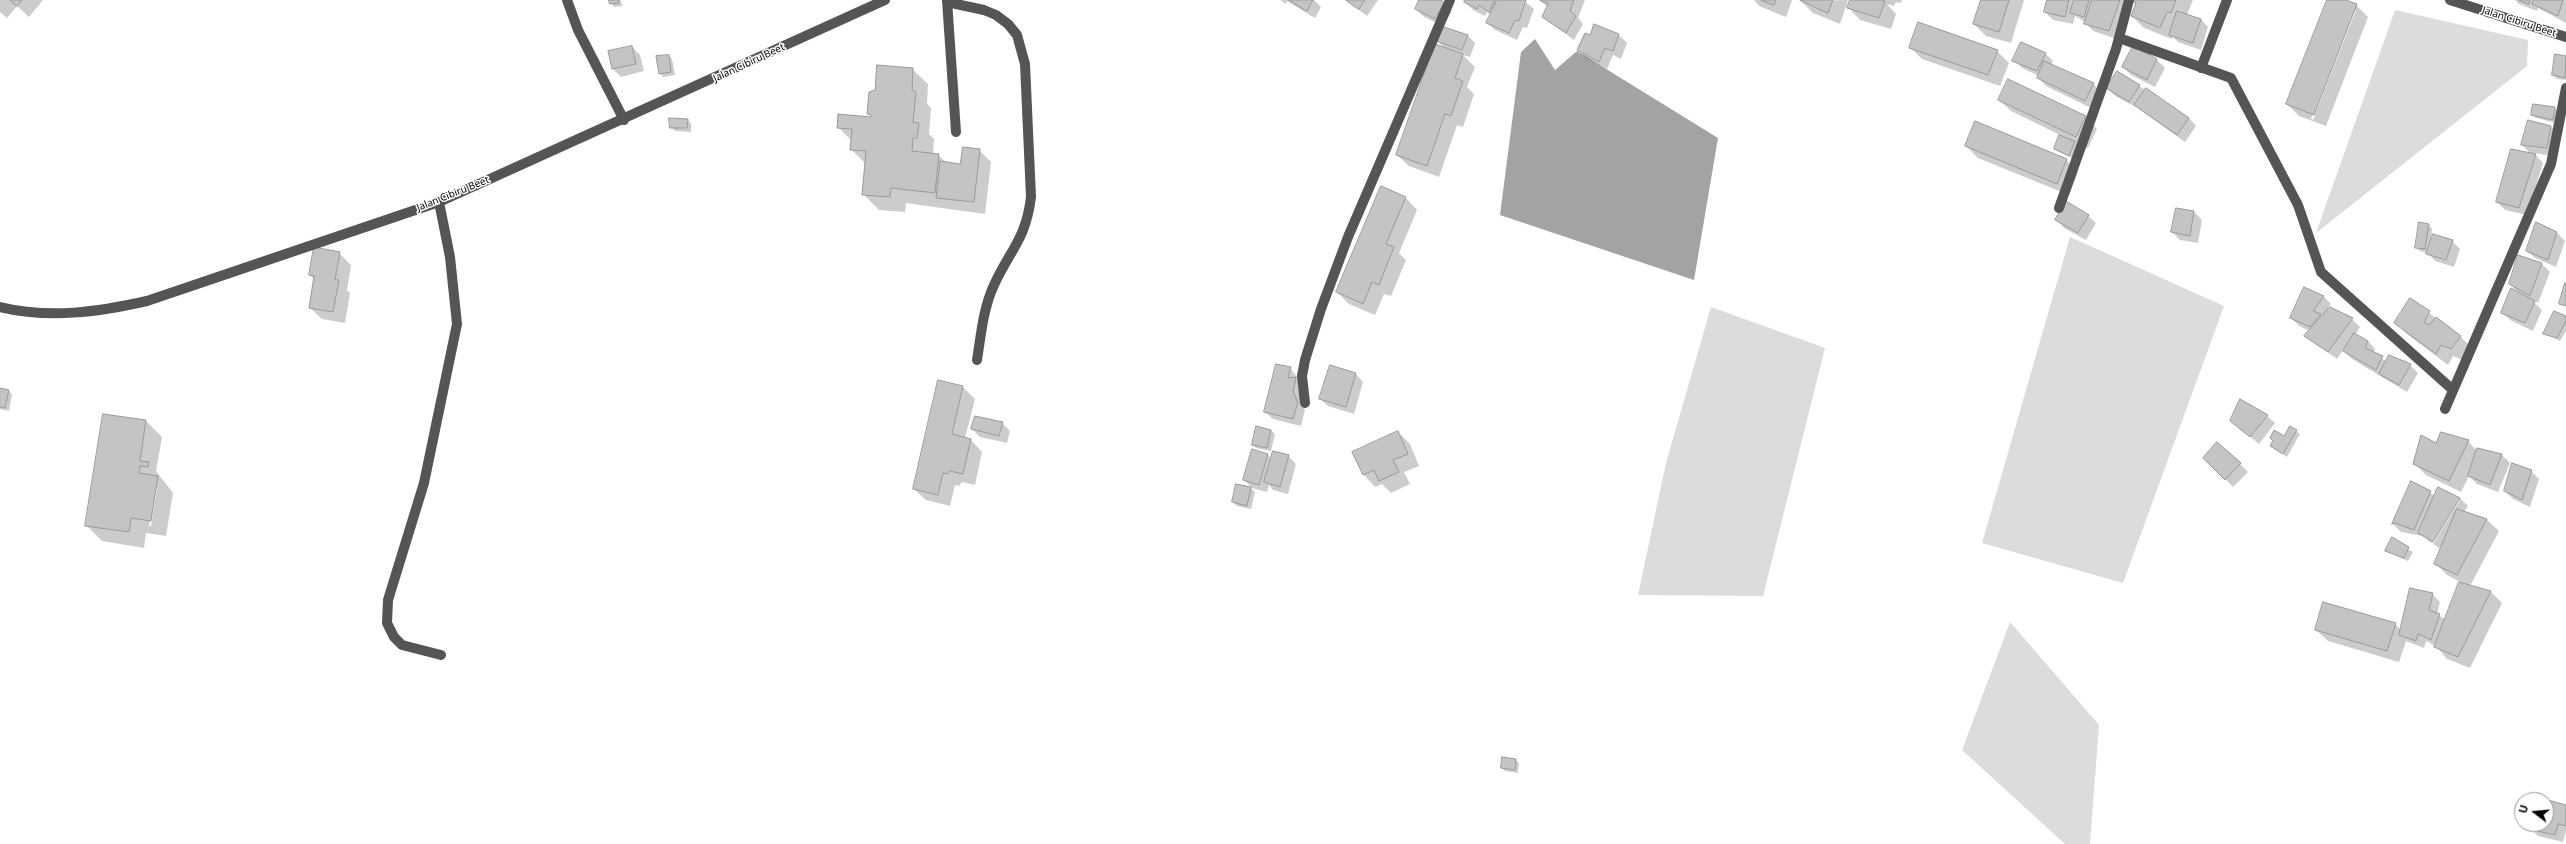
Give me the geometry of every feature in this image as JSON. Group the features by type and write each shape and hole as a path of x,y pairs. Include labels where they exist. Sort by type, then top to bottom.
{"street":[{"path":"567,0 578,30 624,120"},
{"name":"Jalan Cibiru Beet","path":"0,307 55,314 102,311 147,301 439,202 624,120 885,0"},
{"path":"1305,403 1302,376 1305,360 1321,309 1348,237 1450,0"},
{"path":"2059,208 2119,38 2129,0"},
{"path":"2201,68 2227,0"},
{"name":"Jalan Cibiru Beet","path":"2450,0 2566,37"},
{"path":"956,132 947,1 984,10 1008,24 1019,42 1025,64 1031,197 1029,212 1022,237 994,285 988,302 977,360"},
{"path":"2119,38 2231,78 2298,205 2322,272 2453,390"},
{"path":"2444,409 2552,164 2566,88"},
{"path":"439,202 450,257 457,324 424,483 388,600 387,623 394,637 402,645 442,654"}],"shaded area":[{"path":"2395,10 2528,40 2527,66 2316,233"},
{"path":"1535,39 1555,70 1577,51 1718,138 1694,280 1500,215 1521,52"},
{"path":"2070,237 2224,306 2123,583 1982,543"},
{"path":"1711,307 1825,348 1763,596 1638,595 1666,463"},
{"path":"2010,622 2099,725 2090,844 2065,844 1962,750"}],"building":[{"path":"10,0 22,0 17,6"},
{"path":"609,0 618,0 619,3 610,4"},
{"path":"1289,0 1313,0 1307,11"},
{"path":"1346,0 1365,0 1359,9"},
{"path":"1419,0 1441,0 1444,3 1435,19 1415,9"},
{"path":"1465,0 1495,0 1489,12 1479,5 1477,9 1464,2"},
{"path":"1497,0 1526,0 1519,21 1515,20 1509,33 1486,23"},
{"path":"1540,0 1574,0 1570,11 1576,16 1566,33 1542,17 1548,4"},
{"path":"1761,0 1776,0 1774,5"},
{"path":"1800,0 1833,0 1828,13"},
{"path":"1850,0 1885,1 1879,18 1847,8"},
{"path":"1981,0 2009,0 1999,32 1973,24"},
{"path":"2047,0 2069,0 2065,17 2044,12"},
{"path":"2074,0 2089,0 2084,17 2070,13"},
{"path":"2092,0 2120,0 2109,31 2084,24"},
{"path":"2130,0 2176,0 2171,13 2167,12 2160,28 2131,16 2136,3"},
{"path":"2327,0 2346,0 2357,4 2314,115 2286,104"},
{"path":"2519,0 2530,0 2529,4"},
{"path":"2534,0 2563,0 2558,16 2532,4"},
{"path":"2177,11 2201,19 2193,43 2169,35"},
{"path":"1918,22 1998,50 1988,75 1909,48"},
{"path":"1594,24 1619,34 1613,51 1605,48 1599,62 1577,50 1585,33 1590,35"},
{"path":"1441,26 1468,35 1462,50 1436,41"},
{"path":"2021,42 2046,53 2037,71 2012,61"},
{"path":"1435,44 1463,54 1455,78 1463,81 1451,116 1445,114 1427,166 1396,155"},
{"path":"632,46 636,64 612,69 608,51"},
{"path":"2133,46 2157,59 2147,80 2122,67"},
{"path":"2555,54 2566,56 2565,78 2552,75"},
{"path":"669,55 671,72 659,74 656,56"},
{"path":"2044,61 2094,83 2085,101 2037,78"},
{"path":"877,65 913,68 912,90 916,92 913,122 919,123 917,138 913,138 912,151 939,154 935,193 891,188 890,197 862,195 866,151 850,150 852,129 837,128 838,114 871,117 871,115 867,114 869,92 875,90"},
{"path":"2117,71 2140,85 2129,102 2106,88"},
{"path":"2008,79 2086,116 2076,137 1998,100"},
{"path":"2146,88 2189,118 2177,135 2134,105"},
{"path":"2533,104 2555,107 2553,120 2531,115"},
{"path":"669,118 688,119 687,128 670,128"},
{"path":"2528,120 2551,126 2547,148 2521,145"},
{"path":"1975,121 2067,159 2057,184 1965,146"},
{"path":"2059,135 2075,141 2069,156 2054,149"},
{"path":"963,147 980,149 974,202 936,198 940,161 960,164"},
{"path":"2511,149 2536,154 2519,208 2496,202"},
{"path":"1381,186 1406,197 1386,244 1394,247 1379,285 1372,282 1363,304 1336,292"},
{"path":"2066,201 2089,215 2078,233 2055,220"},
{"path":"2176,208 2194,211 2190,236 2171,232"},
{"path":"2419,222 2429,224 2425,249 2415,248"},
{"path":"2536,222 2557,232 2548,260 2526,251"},
{"path":"2433,234 2453,240 2446,260 2426,254"},
{"path":"314,247 340,252 335,280 339,280 333,312 309,308 314,276 309,275"},
{"path":"2518,255 2542,263 2530,296 2509,284"},
{"path":"2565,283 2566,284 2566,306 2559,304"},
{"path":"2304,287 2324,296 2313,311 2321,314 2310,327 2290,318"},
{"path":"2511,288 2535,301 2525,323 2501,313"},
{"path":"2410,298 2430,311 2424,322 2429,325 2436,317 2461,336 2451,349 2441,345 2436,354 2394,323"},
{"path":"2330,307 2353,318 2328,352 2304,336"},
{"path":"2554,311 2566,316 2566,321 2557,338 2543,334"},
{"path":"2354,333 2368,341 2365,348 2383,356 2376,370 2343,351"},
{"path":"2389,355 2411,364 2399,385 2379,374"},
{"path":"1276,364 1291,367 1288,378 1296,377 1293,392 1298,402 1293,419 1264,412"},
{"path":"1330,365 1356,373 1346,407 1319,399"},
{"path":"938,380 963,386 952,434 971,439 963,474 950,471 947,474 943,473 938,495 913,489"},
{"path":"0,388 9,390 5,408 0,407"},
{"path":"2240,399 2268,415 2250,437 2230,421"},
{"path":"103,414 146,420 140,461 149,462 148,467 140,466 139,473 158,476 151,521 131,518 129,532 85,526"},
{"path":"975,416 1003,422 999,436 971,429"},
{"path":"1256,426 1271,430 1267,448 1252,445"},
{"path":"2290,426 2297,430 2283,454 2270,446 2273,441 2270,438 2274,430 2284,436"},
{"path":"1398,431 1408,454 1393,460 1399,472 1379,481 1374,470 1363,475 1352,452"},
{"path":"2441,432 2469,440 2449,481 2413,464 2421,435 2436,443"},
{"path":"2217,442 2241,463 2225,480 2203,458"},
{"path":"2477,448 2502,454 2490,485 2468,476"},
{"path":"1252,449 1268,454 1259,485 1243,480"},
{"path":"1273,451 1289,455 1280,487 1264,482"},
{"path":"2512,463 2532,470 2522,500 2504,491"},
{"path":"2411,481 2431,491 2414,530 2395,523 2392,524"},
{"path":"1236,484 1251,487 1247,506 1232,502"},
{"path":"2438,487 2460,498 2433,542 2418,533"},
{"path":"2457,509 2487,519 2457,575 2434,564"},
{"path":"2392,537 2409,547 2404,558 2385,551"},
{"path":"2459,582 2491,591 2458,657 2434,647"},
{"path":"2410,588 2433,593 2429,610 2440,614 2431,640 2418,634 2416,641 2399,635"},
{"path":"2323,602 2396,623 2387,651 2315,630"},
{"path":"1502,757 1516,759 1515,770 1501,768"},
{"path":"2554,802 2566,805 2566,826 2558,824 2555,835 2542,832 2554,832"}]}
